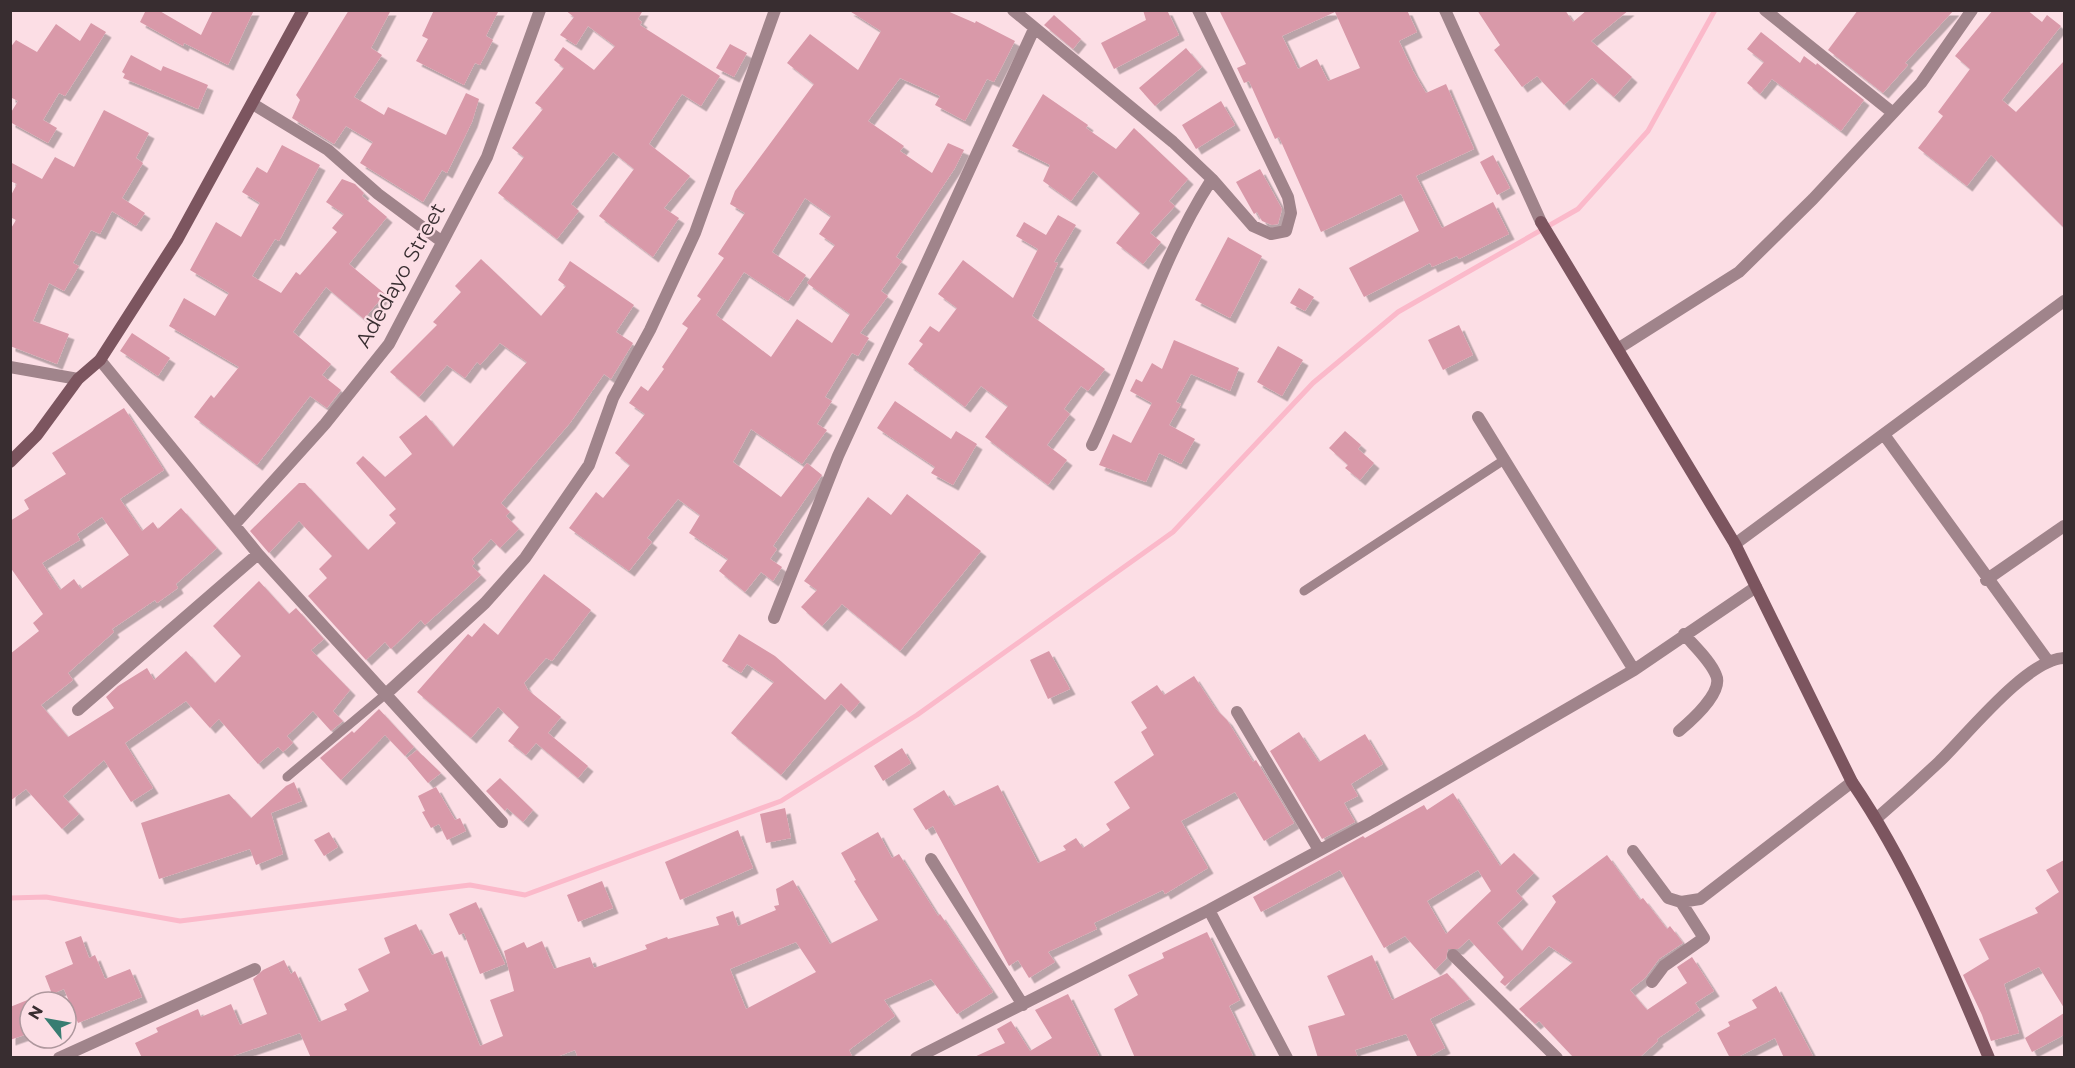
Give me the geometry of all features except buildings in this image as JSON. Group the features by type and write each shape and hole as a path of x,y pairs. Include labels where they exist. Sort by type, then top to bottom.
{"street":[{"path":"10,462 37,435 78,379 100,360 177,240 303,10"},
{"name":"Adedayo Street","path":"235,524 325,424 389,344 487,157 540,10"},
{"path":"387,693 484,603 525,558 589,465 613,398 650,330 695,233 775,10"},
{"path":"1013,10 1156,129 1212,179 1253,226 1271,234 1286,231 1291,213 1288,197 1198,10"},
{"path":"1445,10 1541,222 1735,544 1852,782 1877,818 1940,940 1989,1058"},
{"path":"1766,10 1893,113"},
{"path":"1618,348 1739,272 1921,83 1972,10"},
{"path":"774,618 838,456 1034,29"},
{"path":"253,104 328,150 378,194 441,241"},
{"path":"1092,445 1110,407 1170,254 1212,179"},
{"path":"1735,544 1885,436 2064,301"},
{"path":"100,360 258,554 387,693 502,822"},
{"path":"10,367 78,379"},
{"path":"1478,417 1634,670"},
{"path":"1885,436 1986,580 2048,661"},
{"path":"1986,580 2064,526"},
{"path":"78,710 258,554"},
{"path":"916,1058 1209,910 1318,850 1634,670 1756,587"},
{"path":"1679,731 1706,704 1718,684 1716,675 1684,634"},
{"path":"1877,818 1940,761 2005,694 2048,661 2064,658"},
{"path":"1238,712 1318,850"},
{"path":"1633,851 1668,898 1681,902 1700,899 1852,782"},
{"path":"930,859 1023,1005"},
{"path":"1652,982 1664,966 1704,938 1681,902"},
{"path":"1209,910 1287,1058"},
{"path":"1453,955 1557,1058"},
{"path":"59,1058 255,969"}],"lane":[{"path":"1304,591 1504,460"},
{"path":"287,777 387,693"}],"waterway":[{"path":"10,898 46,897 180,921 470,885 525,895 781,801 917,715 1173,532 1313,383 1398,312 1578,209 1648,131 1715,10"}]}
